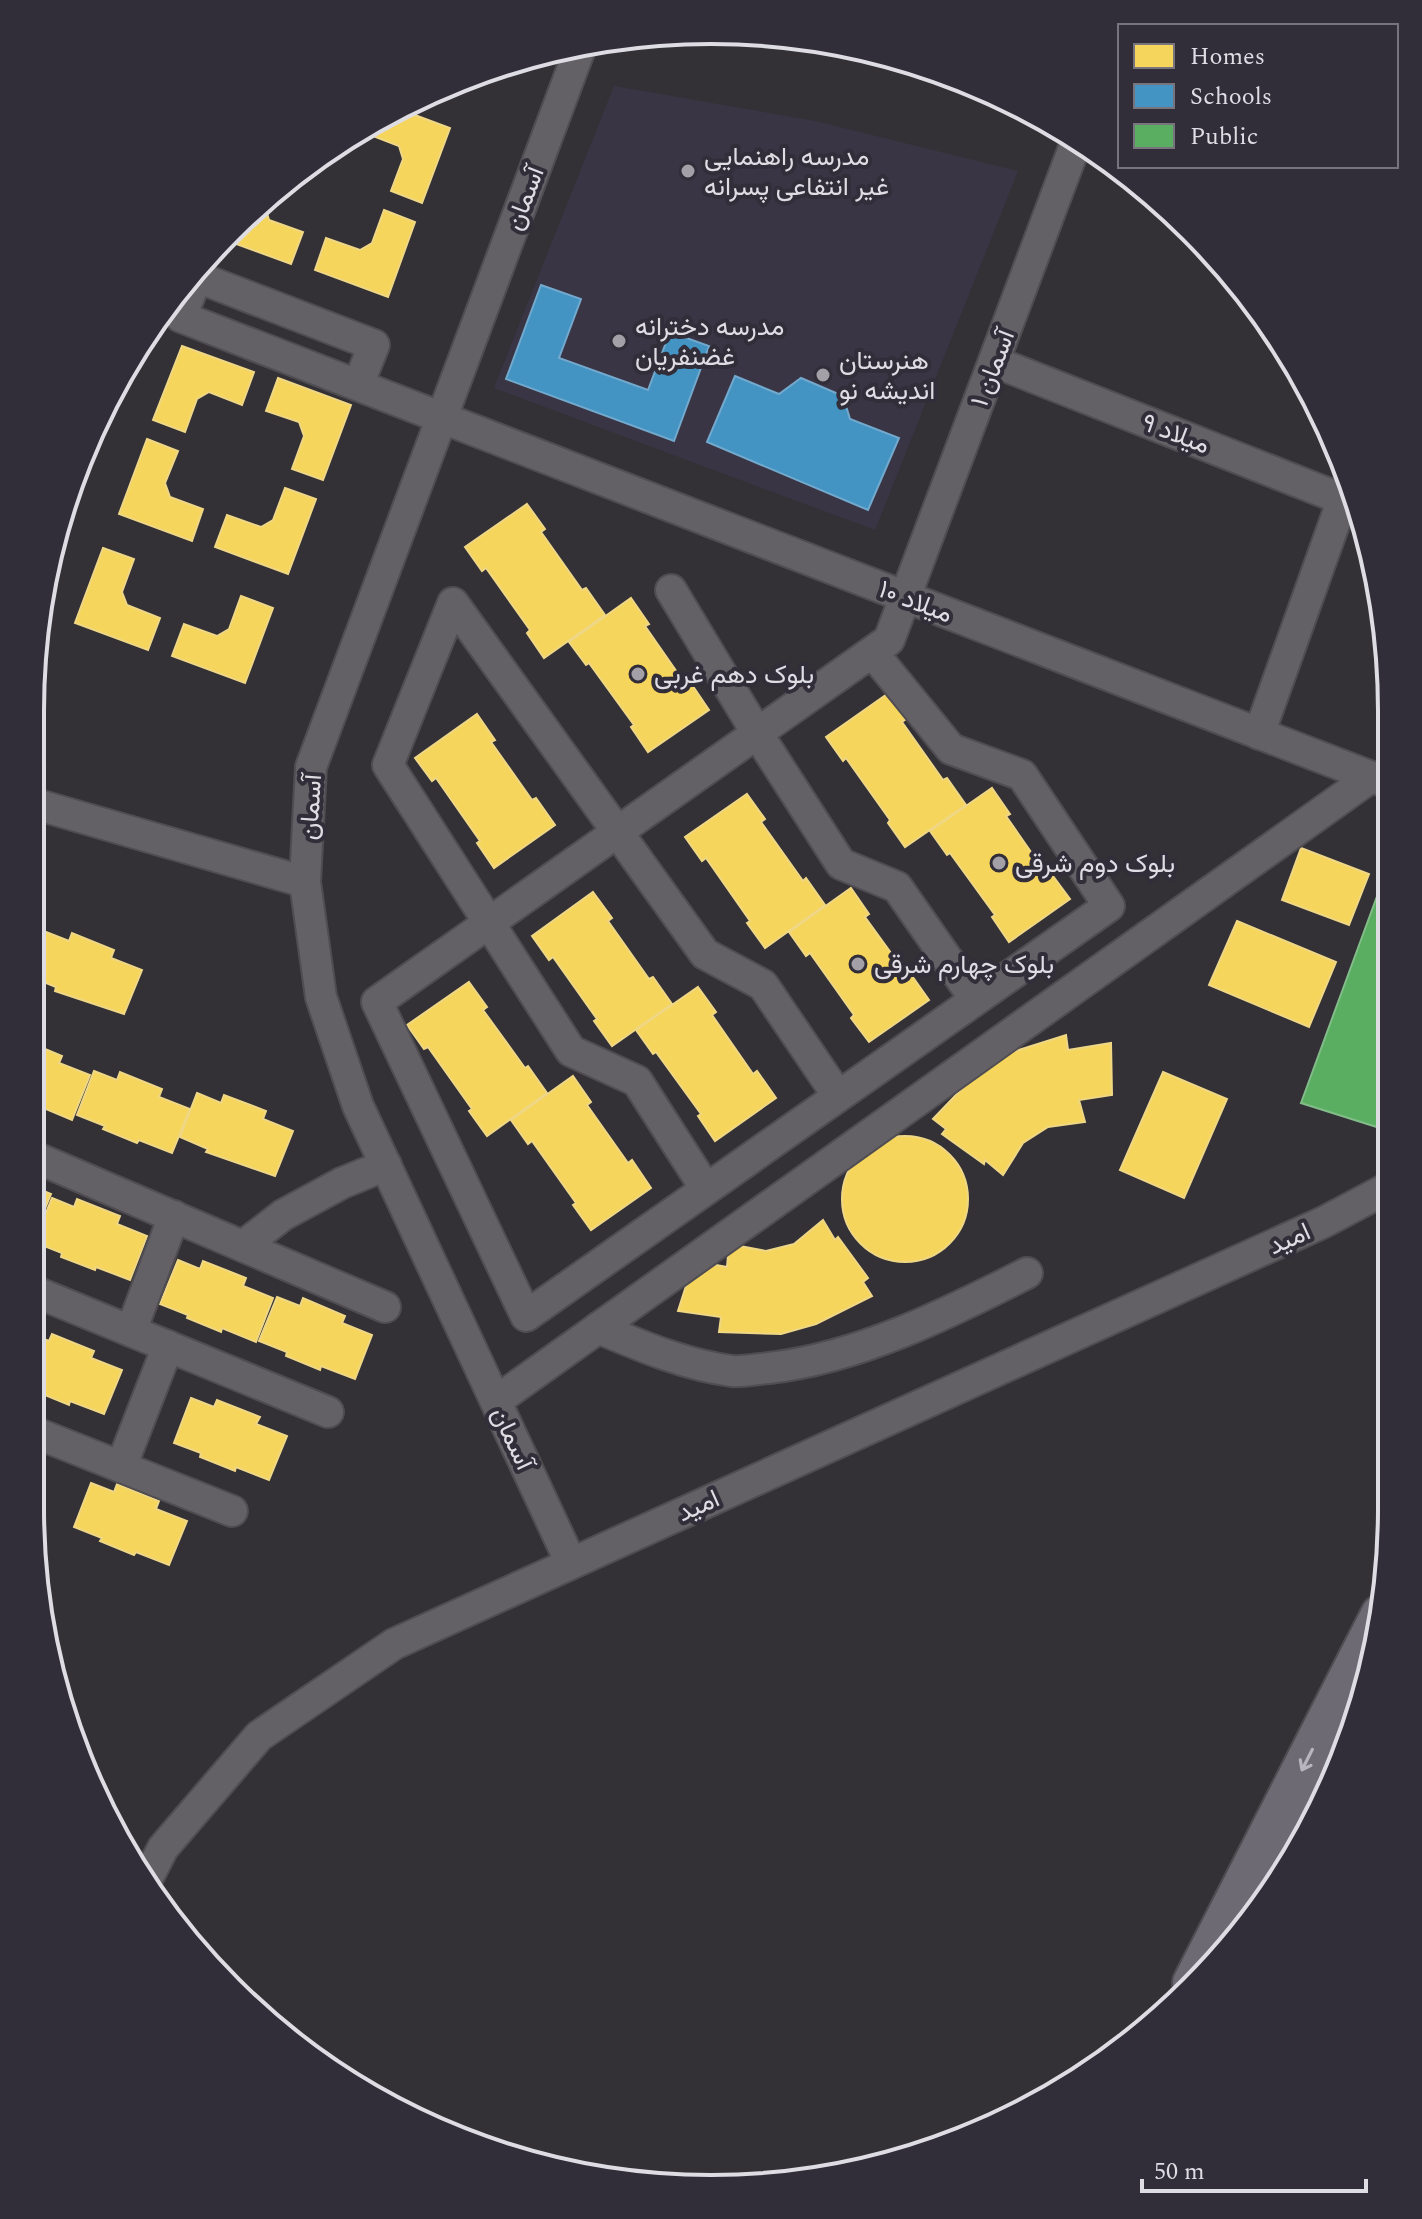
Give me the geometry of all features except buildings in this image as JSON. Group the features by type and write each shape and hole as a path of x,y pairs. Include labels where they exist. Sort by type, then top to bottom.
{"main road":[{"path":"1209,1951 1361,1653"}],"street":[{"name":"آسمان","path":"571,1563 358,1106 321,997 305,882 311,767 576,58"},
{"name":"آسمان ۱","path":"706,1189 526,1316 377,1002 889,640 1073,151"},
{"name":"میلاد ۱۰","path":"203,279 374,345 358,385"},
{"name":"میلاد ۱۰","path":"189,296 181,317 1378,779"},
{"name":"میلاد ۹","path":"995,362 1344,500"},
{"path":"1259,734 1347,510"},
{"path":"671,590 841,864 897,887 975,999"},
{"path":"838,1096 763,985 705,954 453,603 388,765 571,1051 637,1081 706,1189 1109,906 1022,775 951,749 872,652"},
{"path":"496,1401 1378,781"},
{"path":"44,813 305,882"},
{"path":"44,1161 385,1307"},
{"path":"243,1246 283,1215 342,1183 386,1165"},
{"path":"1324,1222 1378,1193"},
{"path":"1324,1222 1378,1212"},
{"path":"131,1331 174,1216"},
{"name":"امید","path":"151,1871 163,1848 259,1736 394,1644 1324,1222"},
{"path":"598,1328 664,1356 734,1372 802,1364 888,1335 1027,1273"},
{"path":"44,1295 328,1412"},
{"path":"121,1467 168,1346"},
{"path":"44,1436 232,1511"}],"shaded area":[{"path":"614,86 815,121 1018,171 875,530 494,388"}],"place":[{"name":"مدرسه راهنمایی غیر انتفاعی پسرانه","path":"688,171"},
{"name":"مدرسه دخترانه غضنفریان","path":"619,341"},
{"name":"هنرستان اندیشه نو","path":"823,375"},
{"name":"بلوک دهم غربی","path":"638,674"},
{"name":"بلوک دوم شرقی","path":"999,863"},
{"name":"بلوک چهارم شرقی","path":"858,964"}]}
